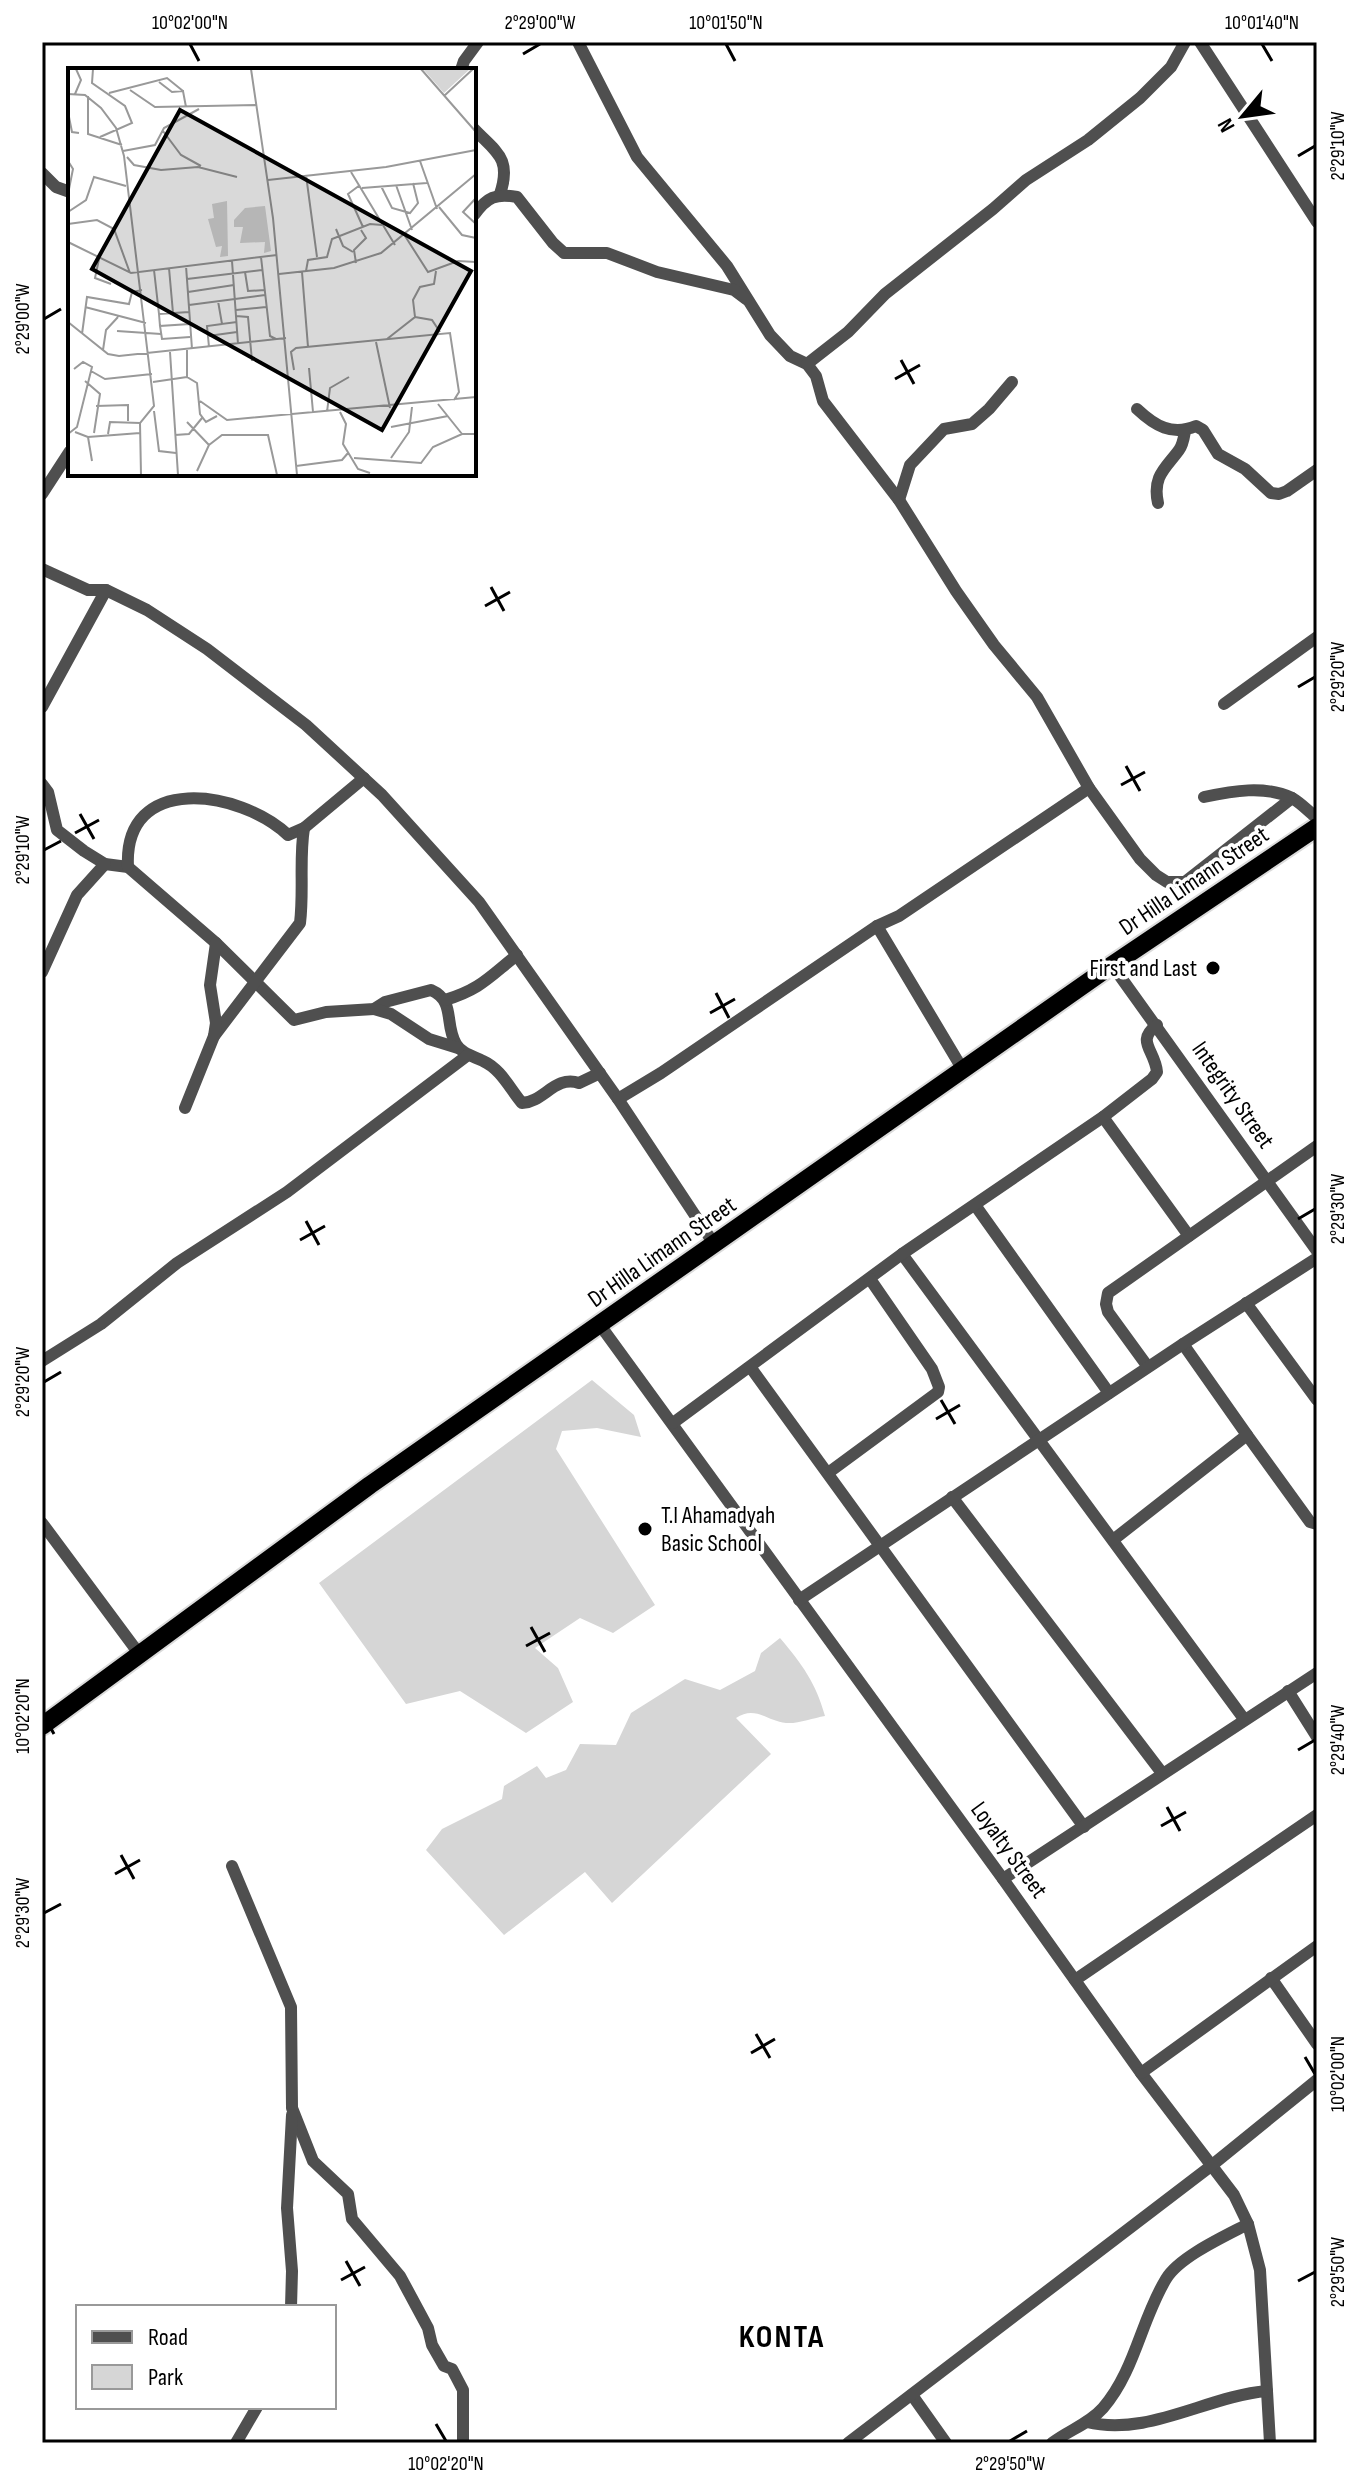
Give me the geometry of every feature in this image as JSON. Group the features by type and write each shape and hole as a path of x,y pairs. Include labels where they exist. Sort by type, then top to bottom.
{"highway":[{"name":"Dr Hilla Limann Street","path":"42,1726 370,1485 1112,965 1317,827"}],"street":[{"path":"462,68 478,42"},
{"path":"578,42 637,157 727,266 770,335 790,356 807,364 816,376 823,401 899,500 994,645 1037,697 1089,788 1140,859 1156,875 1175,884 1185,882 1292,798"},
{"path":"807,364 848,332 885,294 1026,180 1088,140 1140,98 1171,67 1185,42"},
{"path":"1200,42 1317,222"},
{"path":"476,131 496,148 503,161 505,179 500,194"},
{"path":"42,173 56,187 68,191"},
{"path":"476,212 486,199 500,194 517,197 564,253 607,253 657,272 734,290 752,304"},
{"path":"899,500 910,465 944,429 972,424 1012,382"},
{"path":"1137,409 1162,428 1185,431 1196,426 1203,430 1218,454 1245,469 1271,493 1287,491 1317,470"},
{"path":"1158,503 1156,493 1160,477 1166,463 1181,448 1185,431"},
{"path":"42,494 68,454"},
{"path":"42,569 88,590 106,590 147,610 207,649 306,725 364,778 479,902 618,1099 714,1244"},
{"path":"42,707 106,590"},
{"path":"1224,704 1317,637"},
{"path":"128,867 128,839 136,823 148,811 171,800 200,798 225,802 276,824 288,835 304,828 364,778"},
{"path":"42,784 48,792 57,830 105,864 128,867 216,943 294,1020 326,1012 374,1009 391,1014 429,1039 463,1051 496,1069 522,1103 532,1102 563,1081 579,1083 600,1073"},
{"path":"618,1099 1089,788"},
{"path":"1204,797 1237,790 1256,790 1292,798 1317,818"},
{"path":"214,1036 300,923 300,853 304,828"},
{"path":"42,972 77,895 105,864"},
{"path":"877,926 963,1070"},
{"path":"185,1108 214,1036 216,1023 210,985 216,943"},
{"path":"445,1000 487,982 517,955"},
{"name":"Integrity Street","path":"1112,965 1317,1251"},
{"path":"374,1009 385,1002 431,990 445,1000 451,1016 451,1029 463,1051"},
{"path":"673,1423 902,1254 1103,1117 1157,1072 1146,1037 1147,1032 1157,1025"},
{"path":"42,1361 101,1324 177,1263 287,1192 463,1051"},
{"path":"1103,1117 1189,1236"},
{"path":"1148,1367 1108,1312 1108,1293 1317,1146"},
{"path":"975,1205 1109,1393"},
{"path":"902,1254 1244,1719"},
{"path":"799,1600 1317,1258"},
{"path":"828,1473 938,1392 932,1369 870,1279"},
{"path":"1246,1303 1317,1400"},
{"name":"Loyalty Street","path":"600,1325 1141,2073 1234,2195 1248,2224 1260,2270 1270,2443"},
{"path":"1183,1344 1310,1522 1317,1524"},
{"path":"751,1368 1084,1827"},
{"path":"1113,1540 1247,1435"},
{"path":"952,1497 1162,1773"},
{"path":"42,1523 140,1655"},
{"path":"1003,1879 1317,1673"},
{"path":"1288,1691 1317,1737"},
{"path":"1075,1980 1317,1815"},
{"path":"232,1866 291,2007 292,2108 287,2208 291,2305"},
{"path":"1141,2073 1317,1946"},
{"path":"1271,1978 1317,2044"},
{"path":"848,2443 1211,2166 1317,2080"},
{"path":"292,2108 313,2161 348,2194 352,2219 400,2276 428,2328 432,2345 444,2366 452,2369 463,2390 463,2443"},
{"path":"1052,2443 1087,2422 1106,2404 1126,2372 1167,2277 1199,2250 1248,2224"},
{"path":"1087,2422 1103,2426 1133,2425 1244,2393 1267,2391"},
{"path":"912,2395 946,2443"},
{"path":"236,2443 256,2409"}],"green space":[{"path":"592,1380 634,1415 641,1437 597,1428 562,1431 556,1449 655,1605 613,1633 580,1618 535,1648 558,1668 573,1702 526,1733 460,1691 406,1704 319,1583"},
{"path":"780,1638 807,1674 825,1716 791,1723 755,1713 736,1718 771,1754 612,1903 585,1872 504,1935 426,1850 442,1829 502,1799 504,1786 537,1766 546,1778 566,1770 580,1744 616,1745 631,1713 685,1679 720,1690 755,1671 761,1653"}],"place":[{"name":"First and Last","path":"1213,968"},
{"name":"T.I Ahamadyah Basic School","path":"645,1529"}],"district":[{"name":"KONTA","path":"782,2337"}]}
